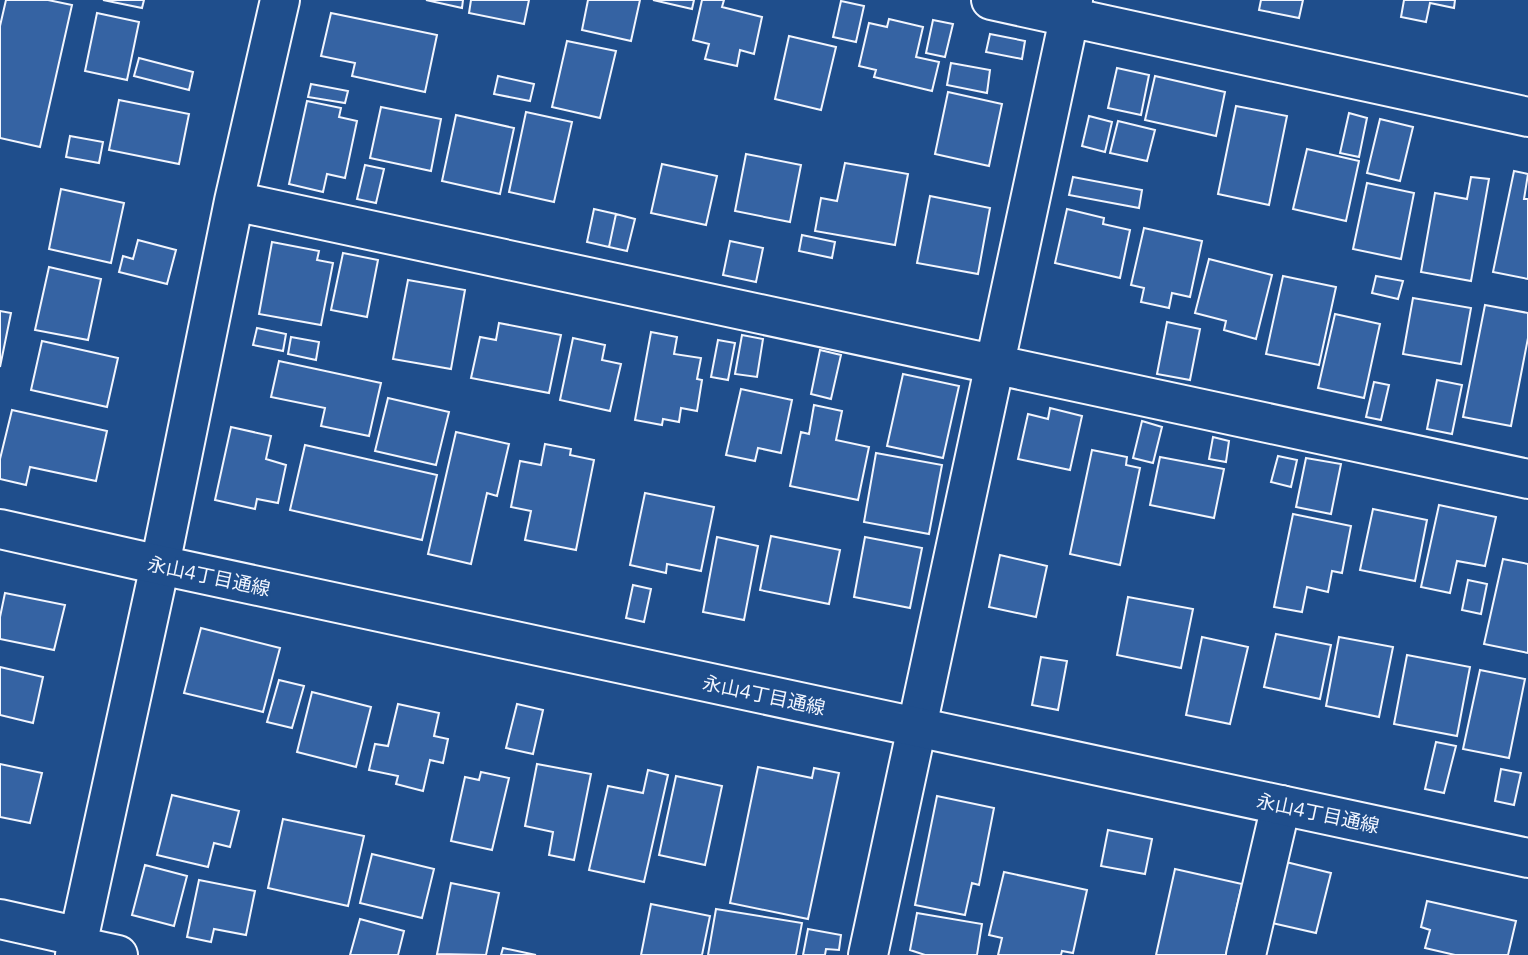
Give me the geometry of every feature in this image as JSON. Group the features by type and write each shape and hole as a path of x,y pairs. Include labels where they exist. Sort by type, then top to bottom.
{"street":[{"path":"78,946 160,565 234,201 279,0"},
{"path":"991,0 1071,9 1528,117"},
{"path":"868,955 1071,9"},
{"path":"234,201 1528,479"},
{"name":"永山4丁目通線","path":"0,529 1528,858"},
{"path":"1246,955 1280,805"},
{"path":"0,919 78,946 118,955"}],"building":[{"path":"6,0 48,0 72,5 40,147 0,138 0,26"},
{"path":"103,0 144,0 142,8"},
{"path":"426,0 463,0 462,8"},
{"path":"471,0 529,0 524,24 469,13"},
{"path":"588,0 640,0 631,41 582,30"},
{"path":"653,0 694,0 692,9"},
{"path":"702,0 724,0 722,7 762,17 754,54 740,50 737,66 705,59 709,44 693,40"},
{"path":"1261,0 1303,0 1299,18 1259,10"},
{"path":"1404,0 1455,0 1454,8 1430,3 1426,22 1401,17"},
{"path":"841,1 864,6 856,42 833,37"},
{"path":"97,13 139,22 127,80 85,71"},
{"path":"331,13 437,35 425,92 352,76 355,63 321,56"},
{"path":"889,19 923,27 916,57 939,62 932,91 874,77 876,70 859,66 869,23 887,27"},
{"path":"933,20 953,24 945,57 926,53"},
{"path":"990,34 1025,41 1022,59 986,52"},
{"path":"789,36 836,47 821,110 775,99"},
{"path":"567,41 616,51 600,118 552,107"},
{"path":"139,58 193,72 189,90 134,76"},
{"path":"951,63 990,70 987,93 947,85"},
{"path":"1117,68 1149,75 1141,115 1108,108"},
{"path":"498,76 534,84 530,101 494,94"},
{"path":"1155,76 1225,92 1216,136 1145,120"},
{"path":"311,84 348,91 345,103 308,97"},
{"path":"948,92 1002,104 989,166 935,154"},
{"path":"119,100 189,114 179,164 109,150"},
{"path":"307,101 341,108 339,117 357,121 345,178 327,174 323,192 289,184"},
{"path":"1236,106 1287,116 1269,205 1218,194"},
{"path":"381,107 441,119 431,171 370,158"},
{"path":"526,112 572,122 554,202 509,192"},
{"path":"1349,113 1367,118 1359,157 1340,153"},
{"path":"456,115 514,128 500,194 442,181"},
{"path":"1089,116 1112,122 1105,152 1082,146"},
{"path":"1380,119 1413,127 1400,181 1367,173"},
{"path":"1118,121 1155,130 1147,161 1110,153"},
{"path":"70,136 103,142 99,163 66,157"},
{"path":"1307,149 1359,161 1346,221 1293,209"},
{"path":"746,154 801,165 790,222 735,211"},
{"path":"845,163 908,174 895,245 815,231 821,198 837,201"},
{"path":"662,164 717,176 706,225 651,213"},
{"path":"365,165 384,169 376,203 357,199"},
{"path":"1514,171 1528,174 1524,199 1528,199 1528,279 1493,272"},
{"path":"1073,177 1142,190 1139,208 1069,195"},
{"path":"1471,177 1489,179 1471,281 1421,272 1435,193 1467,199"},
{"path":"1367,183 1414,193 1401,259 1353,249"},
{"path":"61,189 124,203 111,263 49,249"},
{"path":"930,196 990,208 978,274 917,263"},
{"path":"594,209 616,214 609,247 587,242"},
{"path":"1067,209 1104,218 1103,224 1130,230 1120,278 1055,263"},
{"path":"616,214 635,219 627,251 609,247"},
{"path":"1144,228 1202,241 1190,297 1172,293 1169,308 1141,302 1144,288 1131,285"},
{"path":"802,235 835,242 832,258 799,251"},
{"path":"138,240 176,250 167,284 119,272 123,256 133,259"},
{"path":"730,241 763,248 756,282 723,275"},
{"path":"272,242 319,251 317,260 333,263 321,325 259,314"},
{"path":"343,253 378,260 367,317 331,310"},
{"path":"1209,259 1272,275 1256,339 1224,330 1226,321 1195,313"},
{"path":"49,267 101,279 88,340 35,330"},
{"path":"1283,276 1336,287 1319,365 1266,354"},
{"path":"1376,276 1403,281 1398,299 1372,293"},
{"path":"408,280 465,290 451,369 393,359"},
{"path":"1413,298 1471,308 1461,364 1403,354"},
{"path":"1485,305 1528,313 1528,338 1511,426 1463,417"},
{"path":"0,311 11,313 0,367"},
{"path":"1335,314 1380,324 1364,398 1318,388"},
{"path":"1167,322 1200,329 1190,380 1157,374"},
{"path":"499,323 561,335 549,393 471,378 480,337 496,340"},
{"path":"257,328 286,334 283,351 253,345"},
{"path":"651,332 677,337 674,354 701,358 697,379 702,380 697,411 681,408 679,422 663,419 662,425 635,420"},
{"path":"742,335 763,339 757,377 735,374"},
{"path":"291,337 319,342 316,360 288,354"},
{"path":"573,338 605,345 602,360 621,364 610,411 560,400"},
{"path":"718,340 735,343 728,380 711,377"},
{"path":"42,341 118,358 107,407 31,390"},
{"path":"820,350 841,355 831,399 811,394"},
{"path":"279,361 381,383 369,436 321,426 325,408 271,397"},
{"path":"903,374 959,386 943,458 887,446"},
{"path":"1437,380 1462,385 1452,434 1427,429"},
{"path":"1374,382 1389,385 1381,420 1366,417"},
{"path":"741,389 792,400 781,453 758,448 755,461 726,455"},
{"path":"388,398 449,412 436,465 375,451"},
{"path":"814,405 842,411 836,440 869,447 858,500 790,486 801,432 809,434"},
{"path":"1050,408 1082,416 1070,470 1018,459 1028,414 1048,419"},
{"path":"12,410 107,431 96,481 30,467 26,485 0,479 0,459"},
{"path":"1142,421 1162,427 1153,463 1133,458"},
{"path":"231,427 271,436 266,459 286,465 278,503 257,499 255,509 215,500"},
{"path":"456,432 509,444 497,496 487,493 471,564 428,554"},
{"path":"1213,437 1229,441 1226,462 1209,459"},
{"path":"545,444 571,449 570,455 594,460 576,550 525,540 531,511 511,507 520,461 541,465"},
{"path":"305,445 437,475 422,540 290,510"},
{"path":"1092,450 1127,457 1126,465 1140,468 1120,565 1070,554"},
{"path":"876,453 942,465 929,534 864,522"},
{"path":"1278,456 1297,460 1291,487 1271,482"},
{"path":"1160,457 1224,469 1214,518 1150,505"},
{"path":"1306,458 1341,464 1331,514 1296,507"},
{"path":"645,493 714,507 701,571 667,564 666,573 630,565"},
{"path":"1439,505 1496,517 1485,566 1457,561 1450,593 1421,587"},
{"path":"1373,509 1427,520 1415,581 1360,570"},
{"path":"1293,514 1351,526 1342,573 1332,571 1328,592 1307,587 1302,612 1274,607"},
{"path":"771,536 840,550 829,604 760,590"},
{"path":"717,537 758,546 744,620 703,612"},
{"path":"865,537 922,548 910,608 854,597"},
{"path":"1000,555 1047,566 1036,617 989,607"},
{"path":"1503,559 1528,564 1528,653 1484,644"},
{"path":"1468,580 1487,584 1481,614 1462,610"},
{"path":"633,585 651,589 644,622 626,618"},
{"path":"5,593 65,605 54,650 0,639 0,617"},
{"path":"1128,597 1193,609 1181,668 1117,655"},
{"path":"201,628 280,648 263,712 184,693"},
{"path":"1276,634 1331,645 1320,699 1264,687"},
{"path":"1202,637 1248,647 1230,724 1186,715"},
{"path":"1339,637 1393,647 1379,717 1326,706"},
{"path":"1407,655 1470,667 1457,736 1394,724"},
{"path":"1041,657 1067,661 1058,710 1032,705"},
{"path":"0,667 43,677 33,723 0,715"},
{"path":"1480,670 1525,679 1509,758 1463,749"},
{"path":"279,680 304,686 292,728 267,722"},
{"path":"312,692 371,707 356,767 297,752"},
{"path":"398,704 439,713 434,736 448,739 443,763 430,760 423,791 396,784 398,776 369,770 375,744 388,746"},
{"path":"517,704 543,710 533,754 506,748"},
{"path":"1436,742 1456,746 1444,793 1425,789"},
{"path":"0,764 42,773 30,823 0,817"},
{"path":"537,764 591,774 574,860 549,855 553,832 525,826"},
{"path":"758,767 812,778 814,768 839,773 808,919 730,903"},
{"path":"1501,769 1521,773 1514,805 1495,801"},
{"path":"648,770 668,775 644,882 589,870 608,786 643,793"},
{"path":"481,772 509,778 492,850 451,841 465,777 479,780"},
{"path":"676,776 722,786 705,865 659,855"},
{"path":"172,795 239,811 230,847 214,843 208,867 157,855"},
{"path":"937,796 994,808 979,885 972,883 965,915 915,905"},
{"path":"283,819 364,836 348,906 268,888"},
{"path":"1108,830 1152,839 1145,874 1101,866"},
{"path":"372,854 434,869 422,918 360,903"},
{"path":"1286,862 1331,873 1316,933 1272,923"},
{"path":"145,865 187,876 174,926 132,915"},
{"path":"1175,869 1242,884 1226,955 1156,955"},
{"path":"1004,872 1087,890 1073,953 1062,951 1061,955 998,955 1002,938 989,935"},
{"path":"199,880 255,891 246,935 214,929 211,942 187,937"},
{"path":"451,883 499,893 486,955 437,954"},
{"path":"1427,901 1516,921 1508,955 1455,955 1425,948 1430,930 1421,927"},
{"path":"651,904 710,916 702,955 641,955"},
{"path":"716,909 802,923 796,955 708,955"},
{"path":"917,913 982,924 977,955 925,955 910,950"},
{"path":"360,919 404,931 398,955 350,955"},
{"path":"808,929 841,935 839,950 826,949 825,955 803,955"},
{"path":"503,948 536,955 501,955"}]}
